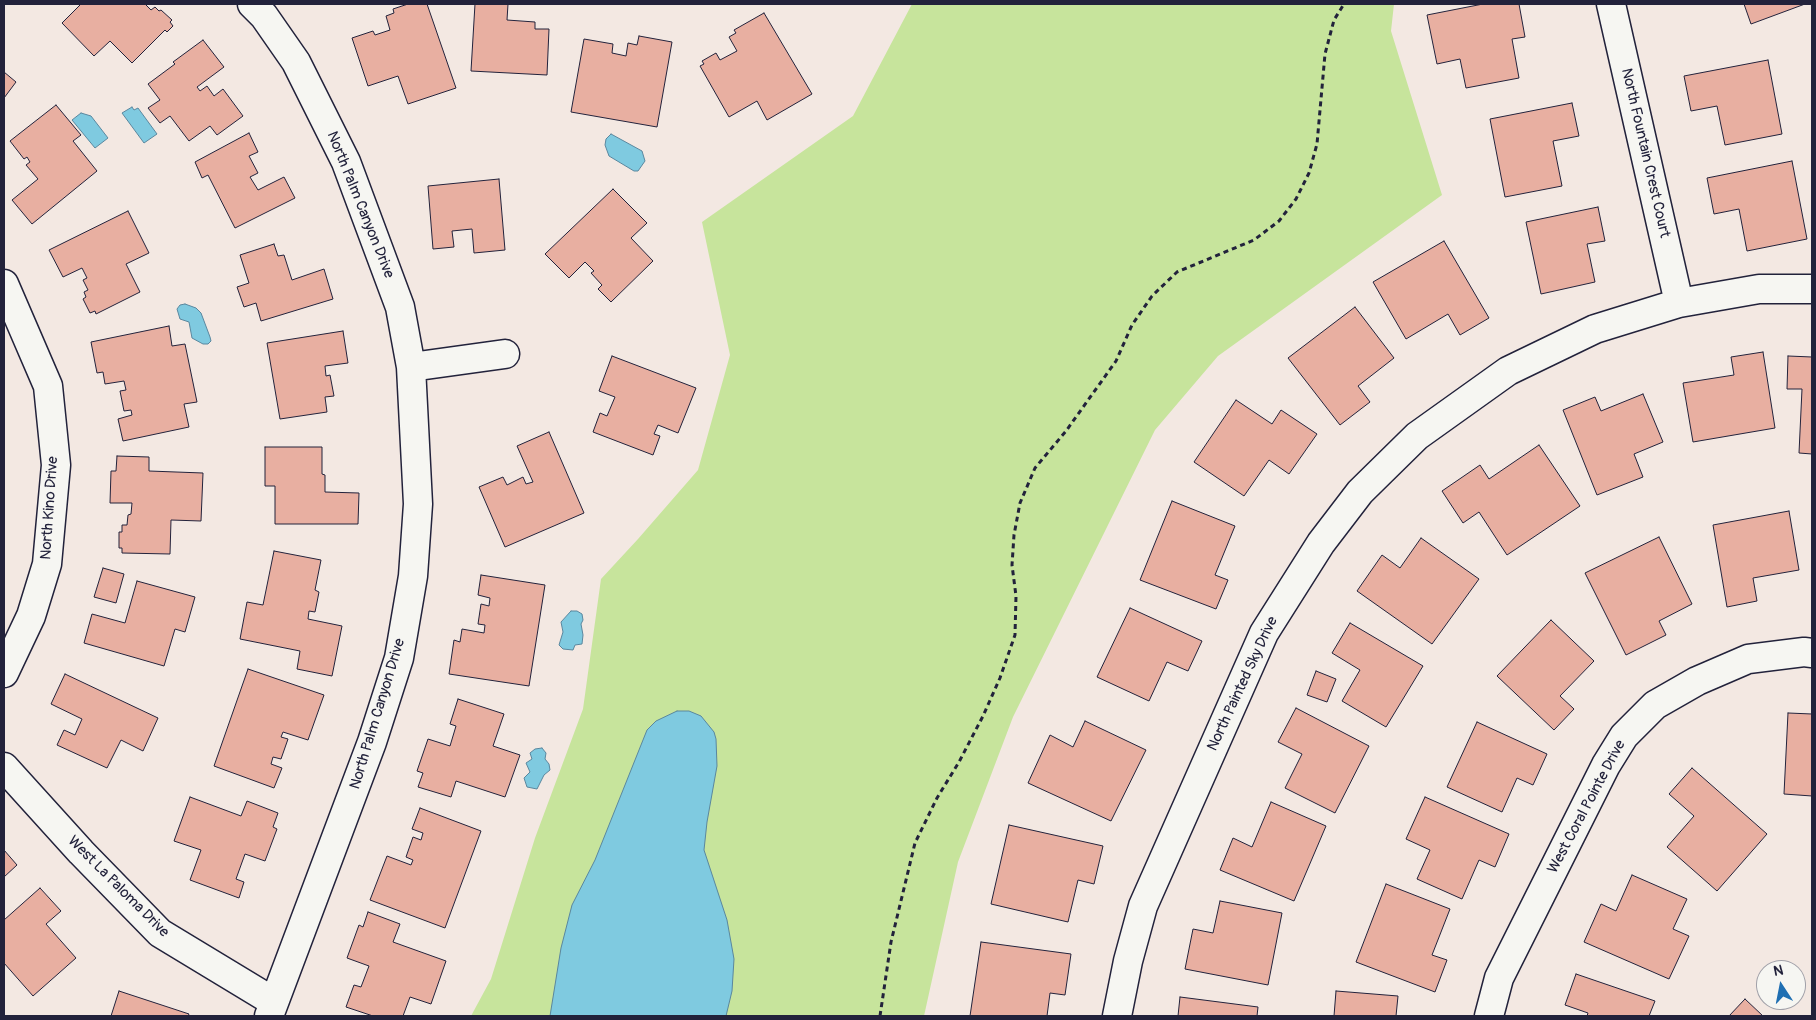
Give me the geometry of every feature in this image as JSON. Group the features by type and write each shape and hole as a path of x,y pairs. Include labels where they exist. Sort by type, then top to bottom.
{"street":[{"name":"North Fountain Crest Court","path":"1611,4 1679,303"},
{"name":"North Palm Canyon Drive","path":"266,8 296,62 346,162 400,307 412,367 418,504 413,576 399,658 372,742 272,1009"},
{"name":"North Kino Drive","path":"4,284 48,386 56,465 47,564 31,616 4,673"},
{"name":"North Painted Sky Drive","path":"1118,1016 1128,961 1143,906 1268,625 1321,543 1360,492 1417,436 1508,371 1595,329 1679,303 1759,289 1812,290"},
{"path":"412,367 505,354"},
{"name":"West Coral Pointe Drive","path":"1489,1016 1499,978 1606,765 1624,736 1656,705 1697,681 1748,660 1812,652"},
{"name":"West La Paloma Drive","path":"4,767 160,934 272,1009"}],"path":[{"path":"880,1016 891,942 915,843 937,798 960,762 1000,678 1015,635 1016,596 1012,565 1014,536 1020,504 1035,468 1066,431 1116,361 1132,325 1152,296 1177,272 1254,240 1279,221 1296,200 1309,173 1317,144 1324,54 1334,20 1344,4"}],"green space":[{"path":"912,4 1394,4 1391,31 1442,195 1218,356 1155,430 1013,717 958,862 924,1016 471,1016 491,979 535,838 583,709 601,579 698,470 730,355 702,222 853,116"}],"water":[{"path":"132,107 134,110 138,108 157,134 144,143 122,113"},
{"path":"81,113 91,116 108,138 95,148 72,120"},
{"path":"611,134 642,151 645,161 638,171 634,171 609,156 605,145 606,139"},
{"path":"185,304 196,308 201,313 211,341 208,344 203,344 192,338 189,322 180,319 177,309 180,305"},
{"path":"571,611 577,611 582,614 583,620 581,624 582,644 575,645 573,650 563,649 559,645 563,632 561,622"},
{"path":"677,711 689,711 701,716 714,732 716,739 717,766 704,850 727,920 734,959 732,991 726,1016 550,1016 561,948 572,905 595,860 647,730 656,721"},
{"path":"542,748 546,753 545,759 549,764 550,770 544,775 537,789 527,787 524,778 530,772 526,763 532,759 530,753 535,749"}],"building":[{"path":"81,4 145,4 151,10 155,7 159,11 161,10 172,20 170,22 173,26 167,32 165,30 132,63 110,41 94,56 62,23"},
{"path":"408,4 427,4 456,88 408,104 398,76 368,86 352,38 373,31 375,35 390,30 386,16 394,13 393,9"},
{"path":"475,4 508,4 507,20 535,22 535,29 549,29 547,75 471,71"},
{"path":"1483,4 1519,4 1525,37 1512,39 1519,78 1466,88 1460,59 1437,64 1427,15"},
{"path":"1744,4 1805,4 1751,24"},
{"path":"764,13 812,94 767,120 757,101 729,117 700,66 704,64 702,61 716,53 720,60 737,51 729,37 736,33 734,30"},
{"path":"639,36 672,42 657,127 571,112 584,39 613,44 612,53 626,56 628,43 637,45"},
{"path":"203,40 224,67 197,87 200,91 207,86 214,96 223,89 243,116 217,135 210,126 189,141 170,116 160,123 148,108 160,100 148,84 175,64 173,62"},
{"path":"1768,60 1782,134 1725,145 1717,106 1691,111 1684,76"},
{"path":"4,72 16,82 4,98"},
{"path":"1572,103 1579,136 1553,141 1562,186 1505,197 1490,119"},
{"path":"56,105 81,135 73,141 97,171 32,224 12,200 38,179 26,165 30,162 27,157 24,159 10,141"},
{"path":"249,133 258,152 249,156 258,173 250,177 258,190 284,177 295,198 235,228 208,175 202,178 195,162"},
{"path":"1792,161 1807,239 1747,251 1739,209 1714,214 1707,178"},
{"path":"499,179 505,250 474,253 472,229 452,231 454,247 433,249 428,186"},
{"path":"613,189 647,223 631,238 653,261 611,302 598,289 602,285 591,273 594,271 585,262 569,278 545,254"},
{"path":"1598,207 1605,241 1587,244 1595,282 1541,294 1526,222"},
{"path":"128,211 149,253 126,264 140,292 96,314 95,311 90,313 83,299 86,297 84,292 88,290 83,280 87,278 82,268 63,277 49,250"},
{"path":"1444,241 1489,318 1460,335 1448,314 1406,339 1373,282"},
{"path":"274,244 278,256 284,255 292,280 324,269 333,299 261,321 256,303 244,307 237,287 249,283 240,255"},
{"path":"1355,307 1394,358 1358,386 1370,402 1340,425 1288,358"},
{"path":"169,326 172,346 185,344 197,402 184,404 189,427 123,441 118,419 132,415 131,410 124,411 120,391 126,390 124,381 105,384 103,372 97,373 91,342"},
{"path":"343,331 348,363 325,366 326,376 330,375 334,396 325,397 327,412 280,419 267,343"},
{"path":"1763,352 1775,428 1693,442 1683,383 1734,375 1731,357"},
{"path":"612,356 696,388 678,433 658,425 654,434 660,436 653,455 593,432 600,413 607,416 615,397 599,391"},
{"path":"1788,356 1812,357 1812,454 1799,453 1802,389 1787,389"},
{"path":"1643,394 1663,442 1634,454 1643,477 1597,495 1563,410 1595,397 1601,411"},
{"path":"1236,400 1272,424 1281,410 1317,434 1289,474 1269,460 1244,496 1194,462"},
{"path":"549,432 584,513 505,547 479,487 503,477 507,485 523,477 526,484 533,482 517,446"},
{"path":"1539,445 1580,506 1507,555 1479,512 1463,523 1442,491 1480,465 1489,479"},
{"path":"265,447 322,447 322,474 325,475 325,492 359,493 358,524 275,524 275,486 265,486"},
{"path":"117,456 149,457 149,471 203,473 201,521 171,520 170,554 122,553 122,548 119,548 119,532 122,532 122,525 127,525 132,503 110,503 111,471 116,471"},
{"path":"1172,501 1235,526 1215,575 1228,580 1216,609 1140,580"},
{"path":"1789,511 1799,570 1753,578 1757,601 1727,607 1713,525"},
{"path":"1659,537 1692,604 1659,621 1666,635 1626,655 1585,573"},
{"path":"1421,538 1479,579 1432,644 1357,591 1382,555 1400,568"},
{"path":"274,551 321,560 315,590 319,592 315,612 309,611 308,619 342,626 332,676 297,669 300,651 240,639 247,602 263,605"},
{"path":"103,568 124,574 116,603 94,597"},
{"path":"481,575 545,585 529,686 449,674 454,640 460,642 462,629 484,633 485,625 478,624 481,604 489,606 490,598 478,595"},
{"path":"137,581 195,597 185,632 175,629 164,666 84,643 92,614 125,623"},
{"path":"1130,608 1202,641 1188,671 1167,662 1149,701 1097,677"},
{"path":"1551,620 1594,661 1560,696 1574,709 1554,730 1497,676"},
{"path":"1350,623 1423,666 1386,727 1342,701 1360,670 1332,653"},
{"path":"248,669 324,695 308,740 283,732 281,737 288,739 281,759 273,757 271,764 282,768 274,788 214,766"},
{"path":"1316,671 1336,679 1327,702 1307,695"},
{"path":"65,674 158,718 143,751 121,740 107,768 57,745 64,730 75,735 82,719 51,704"},
{"path":"458,699 504,714 493,746 520,755 505,797 456,781 451,797 418,787 423,773 417,771 428,739 450,746 456,726 450,724"},
{"path":"1296,708 1369,746 1335,813 1285,788 1302,754 1278,742"},
{"path":"1788,713 1812,714 1812,796 1784,794"},
{"path":"1085,721 1146,750 1111,821 1028,783 1050,735 1073,747"},
{"path":"1477,722 1547,754 1533,785 1517,778 1502,812 1447,787"},
{"path":"1692,768 1767,834 1717,891 1667,847 1694,816 1669,794"},
{"path":"190,797 241,816 247,801 278,813 273,827 277,829 265,861 245,854 236,879 244,882 239,898 190,880 201,850 174,841"},
{"path":"1425,797 1509,834 1495,867 1479,860 1462,899 1417,879 1430,850 1406,839"},
{"path":"1271,802 1326,826 1294,901 1220,870 1233,838 1252,847"},
{"path":"420,808 481,831 445,928 370,900 387,856 411,865 413,860 406,857 413,837 421,840 423,833 412,829"},
{"path":"1009,825 1103,846 1094,884 1078,880 1068,922 991,904"},
{"path":"4,850 17,865 4,877"},
{"path":"1632,875 1687,899 1673,929 1689,936 1669,979 1584,942 1601,904 1616,911"},
{"path":"1386,884 1450,909 1432,955 1447,960 1435,992 1356,962"},
{"path":"40,888 61,911 46,924 76,958 33,996 4,963 4,920"},
{"path":"1220,901 1282,913 1268,985 1185,969 1193,929 1213,933"},
{"path":"368,912 400,924 393,942 446,961 431,1004 410,997 403,1016 373,1016 346,1007 354,985 361,987 369,966 347,958 359,925 363,927"},
{"path":"981,942 1071,954 1065,995 1050,993 1047,1016 970,1016"},
{"path":"1576,974 1655,1001 1649,1016 1587,1016 1588,1013 1565,1005"},
{"path":"119,991 189,1014 188,1016 111,1016"},
{"path":"1336,991 1398,996 1396,1016 1334,1016"},
{"path":"1180,997 1258,1007 1257,1016 1178,1016"},
{"path":"1745,999 1763,1016 1729,1016"}]}
